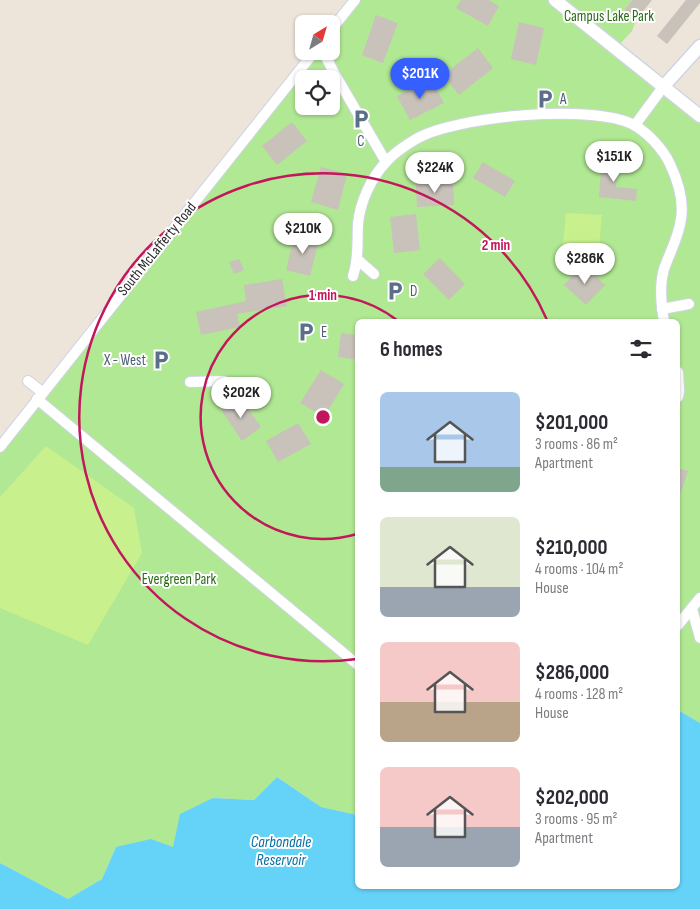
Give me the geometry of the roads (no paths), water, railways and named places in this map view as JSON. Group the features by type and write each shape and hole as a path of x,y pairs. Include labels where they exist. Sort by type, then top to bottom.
{"street":[{"path":"340,19 355,0"},
{"path":"555,0 700,116"},
{"path":"635,125 663,87 700,46"},
{"name":"South McLafferty Road","path":"0,447 308,60"},
{"path":"328,60 386,162"},
{"path":"353,276 357,259 358,221 362,205 372,181 386,162 416,139 463,123 507,116 585,114 620,119 635,125 652,140 668,159 681,202 682,218 664,270 661,288 664,319"},
{"path":"357,259 374,274"},
{"path":"662,309 689,304"},
{"path":"28,381 40,396 355,661"},
{"path":"190,382 224,381"},
{"path":"680,623 700,598"},
{"path":"692,609 700,638"}],"water":[{"name":"Carbondale Reservoir","path":"680,711 700,723 700,909 0,909 0,863 68,899 102,879 116,847 151,839 173,847 180,814 213,798 254,800 277,777 321,807 355,815 355,889 680,889"}],"place":[{"name":"A","path":"545,99"},
{"name":"C","path":"361,119"},
{"name":"D","path":"395,291"},
{"name":"E","path":"306,332"},
{"name":"X - West","path":"161,360"}],"park label":[{"name":"Campus Lake Park","path":"609,16"},
{"name":"Evergreen Park","path":"179,579"}]}
